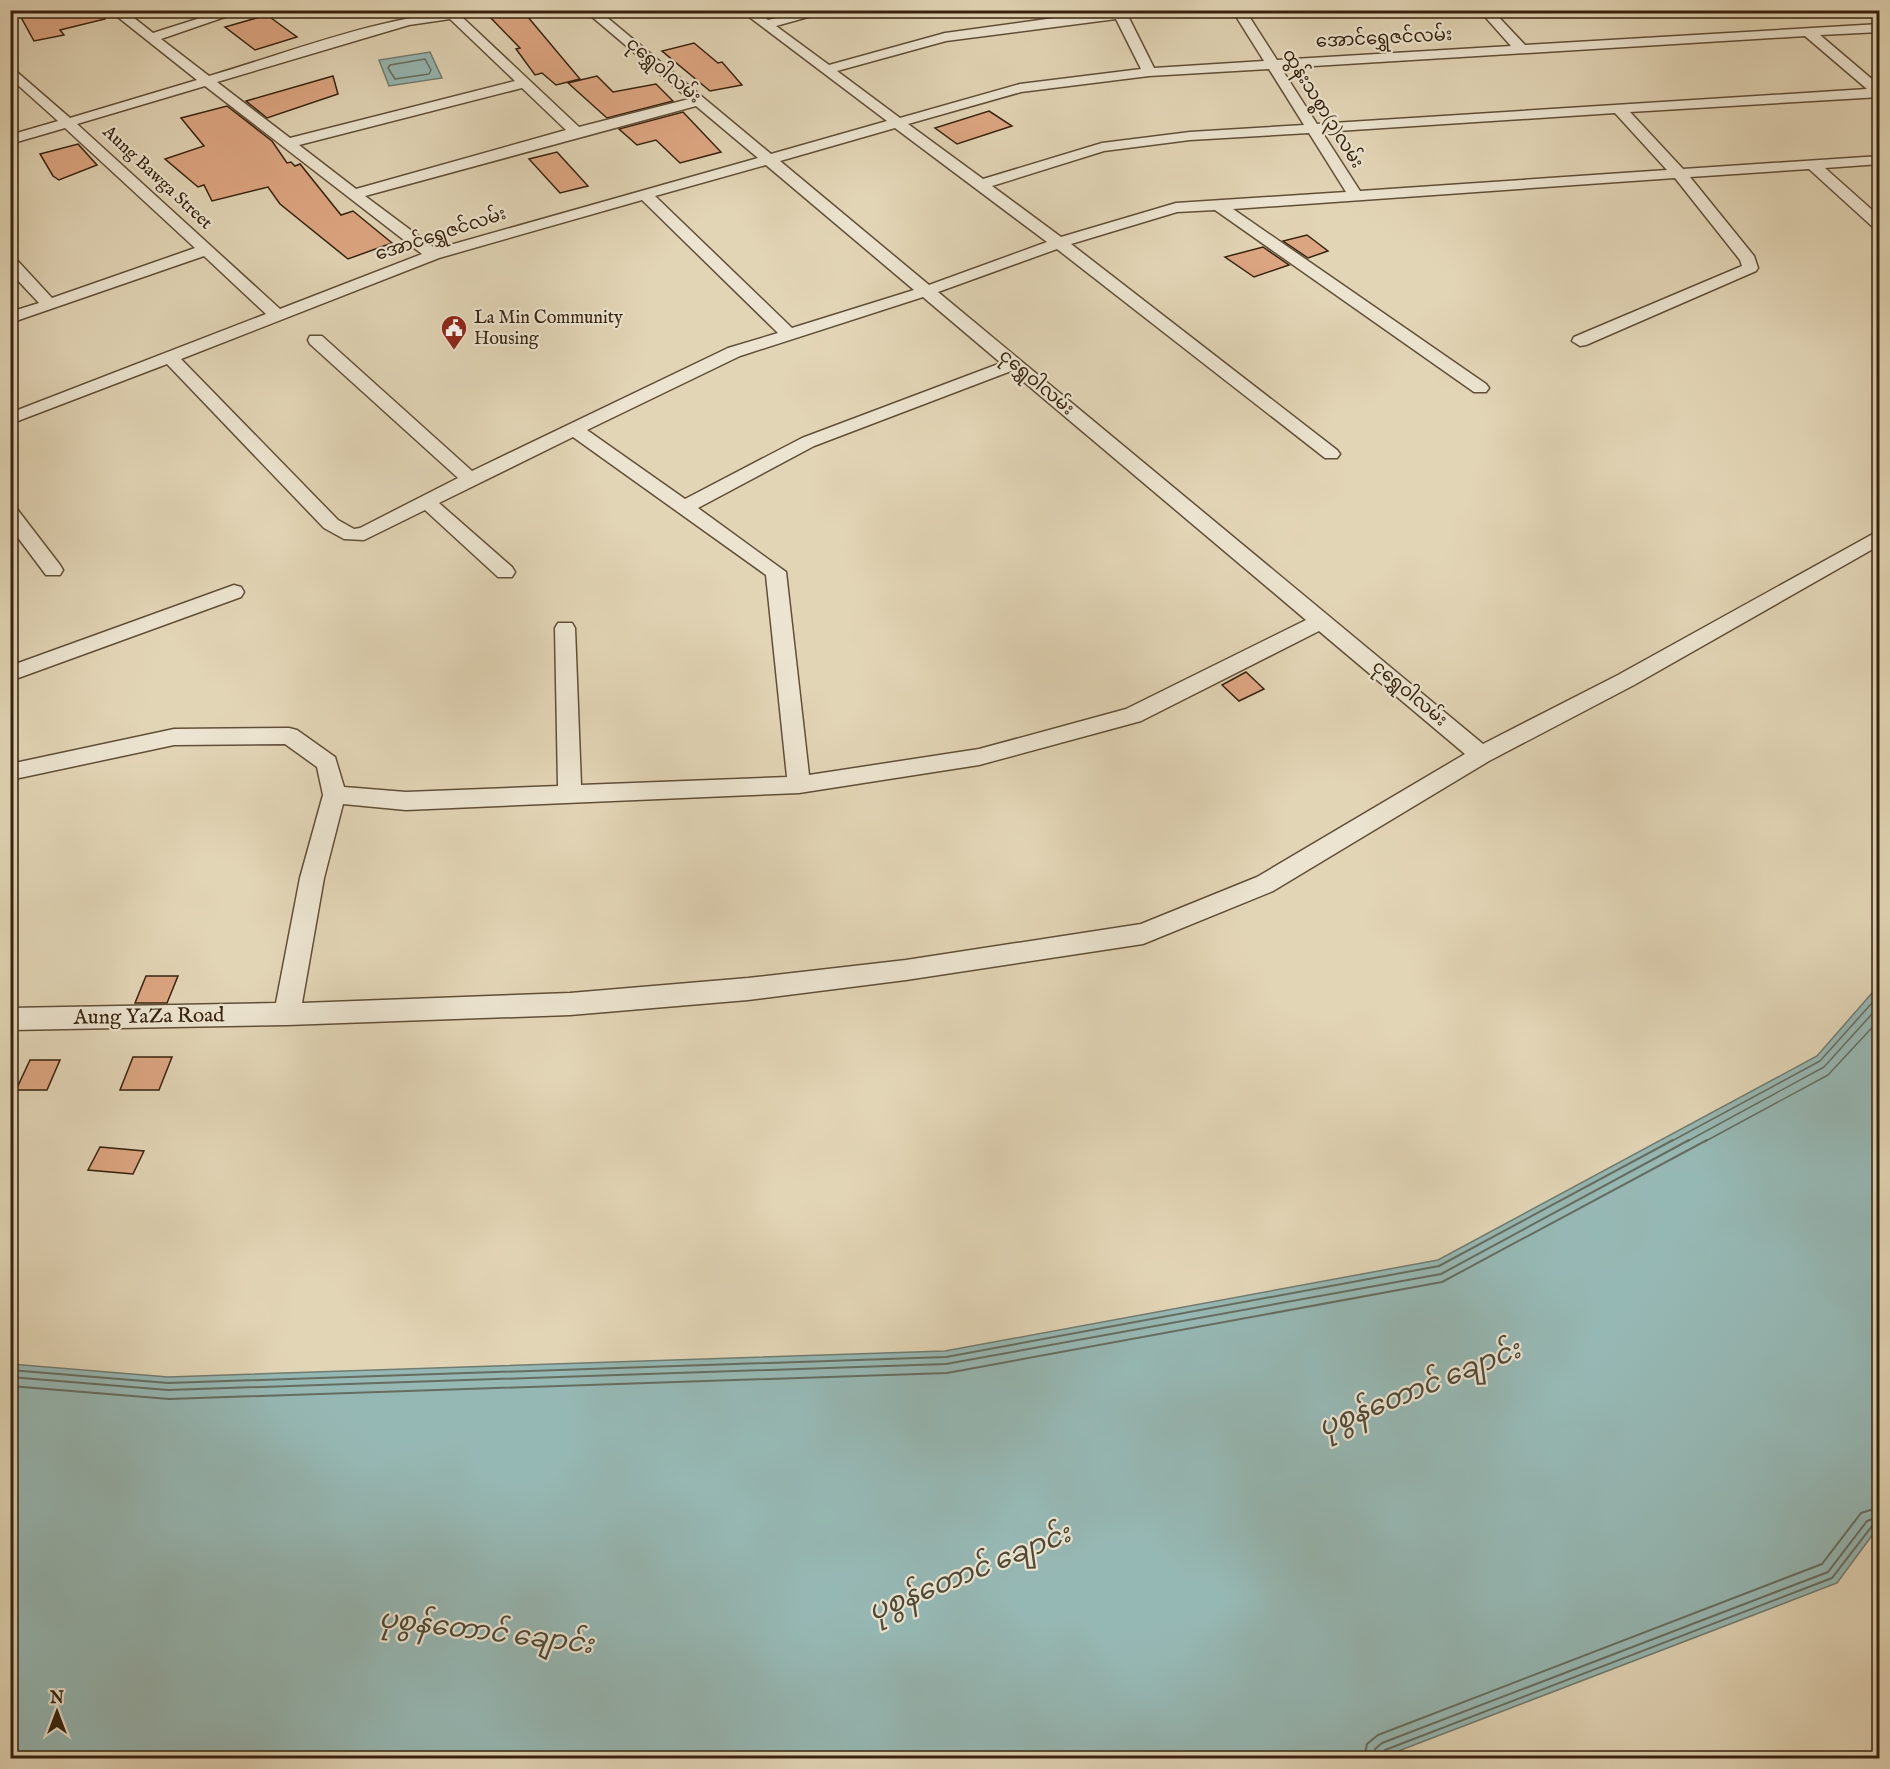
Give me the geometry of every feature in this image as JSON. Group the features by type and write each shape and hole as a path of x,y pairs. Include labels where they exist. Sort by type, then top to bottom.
{"street":[{"path":"115,10 433,255"},
{"path":"150,38 239,10"},
{"path":"10,140 408,21 485,10"},
{"name":"ငုရွှေဝါလမ်း","path":"590,10 1481,755"},
{"path":"746,10 1059,243 1331,454"},
{"path":"765,25 827,10"},
{"name":"ထွန်းသစ္စာ(၃)လမ်း","path":"1238,10 1356,196"},
{"path":"1485,10 1522,50"},
{"path":"826,70 998,23 1119,13 1149,72"},
{"path":"453,15 576,132"},
{"name":"အောင်ရွှေဇင်လမ်း","path":"10,419 433,255 1020,87 1149,72 1880,28"},
{"path":"1809,33 1879,92"},
{"name":"Aung Bawga Street","path":"10,70 277,315"},
{"path":"288,143 524,83"},
{"path":"980,184 1102,147 1190,136 1879,92"},
{"path":"354,194 576,132 699,101"},
{"path":"1580,341 1750,268 1748,259 1679,174 1619,109"},
{"path":"170,357 331,524 351,535 364,534 470,479 734,352 926,291 1059,243 1176,208 1880,160"},
{"path":"1813,165 1880,226"},
{"path":"644,194 789,334"},
{"path":"1218,205 1480,388"},
{"path":"10,318 206,250"},
{"path":"10,262 49,304"},
{"path":"316,340 470,479"},
{"path":"684,507 808,442 1013,364"},
{"path":"574,429 776,572 799,785"},
{"path":"427,502 505,572"},
{"path":"10,513 53,570"},
{"name":"Aung YaZa Road","path":"10,1019 287,1014 570,1004 748,989 906,970 1143,934 1265,884 1481,755 1626,680 1880,536"},
{"path":"10,674 234,591"},
{"path":"334,795 406,801 799,785 979,757 1133,715 1321,621"},
{"path":"565,628 570,795"},
{"path":"10,772 174,736 289,736 327,763 334,795 312,878 287,1014"}],"water":[{"path":"430,52 442,78 389,86 379,60"},
{"name":"ပုစွန်တောင် ချောင်း","path":"1879,985 1879,1526 1837,1583 1380,1758 11,1758 11,1364 168,1377 945,1351 1438,1260 1817,1056"}],"building":[{"path":"17,10 104,10 105,19 60,30 64,35 34,41"},
{"path":"493,10 522,10 580,79 556,85 542,73 535,75 516,49 520,48 486,13"},
{"path":"267,15 297,37 255,50 225,27"},
{"path":"694,43 718,63 722,62 742,85 710,91 662,51"},
{"path":"333,76 338,94 267,118 246,101"},
{"path":"597,76 613,92 656,84 673,101 607,118 568,83"},
{"path":"227,106 272,141 287,163 291,162 295,166 300,164 341,215 353,211 392,243 348,259 280,204 268,187 212,201 204,185 198,187 165,159 204,146 181,118"},
{"path":"989,111 1012,126 957,144 935,128"},
{"path":"683,112 721,152 680,163 656,140 637,145 619,129"},
{"path":"78,144 97,165 59,180 53,176 40,154"},
{"path":"557,152 588,186 560,193 529,159"},
{"path":"1307,235 1328,251 1308,258 1283,241"},
{"path":"1263,247 1289,265 1254,277 1225,257"},
{"path":"1246,672 1264,689 1239,701 1222,685"},
{"path":"146,976 178,976 167,1003 135,1003"},
{"path":"133,1057 172,1057 159,1090 120,1090"},
{"path":"30,1060 60,1060 47,1090 16,1090"},
{"path":"100,1147 144,1151 133,1174 88,1170"}],"place":[{"name":"La Min Community Housing","path":"454,351"}]}
